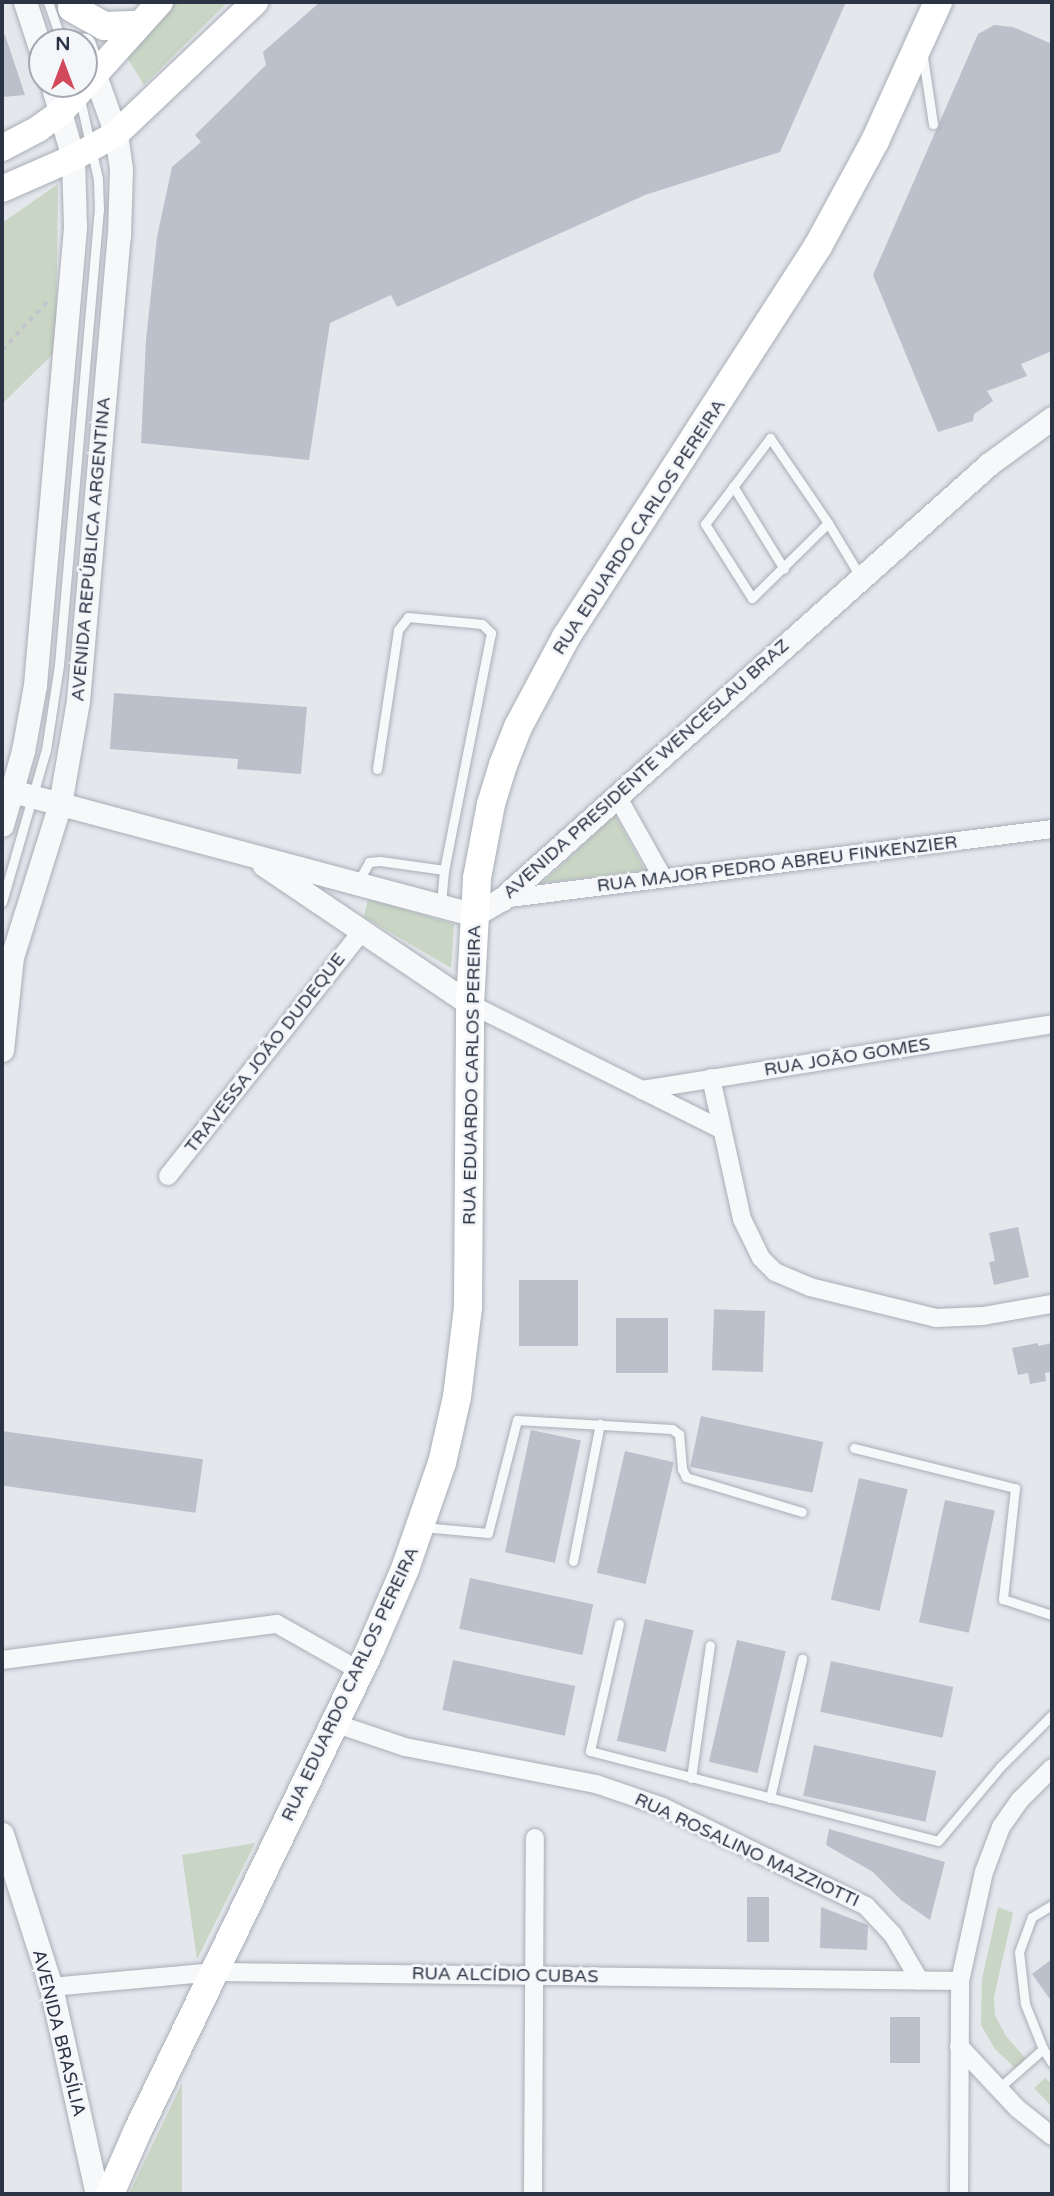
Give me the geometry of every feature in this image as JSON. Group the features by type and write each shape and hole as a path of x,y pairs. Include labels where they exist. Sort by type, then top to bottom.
{"main road":[{"path":"98,68 160,2"},
{"path":"2,188 82,153 116,134 254,2"},
{"name":"RUA EDUARDO CARLOS PEREIRA","path":"110,2194 360,1671 421,1527 449,1433 464,1346 470,1272 470,1004 474,915 491,804 519,727 541,682 589,600 818,246 875,141 938,2"},
{"path":"64,4 104,26 137,25"},
{"path":"2,148 38,129 70,98"}],"street":[{"path":"25,2 34,28"},
{"name":"AVENIDA REPÚBLICA ARGENTINA","path":"64,4 76,28"},
{"name":"AVENIDA REPÚBLICA ARGENTINA","path":"2,825 23,794 36,685 82,153 78,98"},
{"name":"AVENIDA REPÚBLICA ARGENTINA","path":"2,1050 12,957 60,804 78,701 96,513 120,214 121,169 116,134 83,98"},
{"name":"AVENIDA PRESIDENTE WENCESLAU BRAZ","path":"474,915 502,899 989,464 1052,418"},
{"path":"23,794 474,915"},
{"path":"617,796 663,878"},
{"name":"RUA MAJOR PEDRO ABREU FINKENZIER","path":"502,899 1052,829"},
{"path":"247,854 470,1004 720,1129"},
{"name":"TRAVESSA JOÃO DUDEQUE","path":"169,1176 362,931"},
{"name":"RUA JOÃO GOMES","path":"642,1090 1052,1024"},
{"path":"710,1079 720,1129 750,1240 768,1265 796,1283 936,1318 983,1316 1052,1304"},
{"path":"2,1660 277,1624 360,1671"},
{"name":"RUA ROSALINO MAZZIOTTI","path":"334,1724 405,1747 585,1781 663,1807 866,1906 893,1936 920,1981"},
{"path":"958,2194 960,1981 990,1850 1001,1827 1020,1800 1052,1768"},
{"name":"AVENIDA BRASÍLIA","path":"2,1834 51,1987 97,2194"},
{"path":"533,2194 535,1838"},
{"name":"RUA ALCÍDIO CUBAS","path":"51,1987 215,1972 960,1981"},
{"path":"960,2046 1027,2117 1052,2136"}],"lane":[{"path":"63,28 64,4"},
{"path":"921,43 933,124"},
{"path":"2,902 23,794 52,717 59,665 97,244 98,179 82,153"},
{"path":"828,523 752,598 705,524 770,438 828,523 860,578"},
{"path":"733,486 784,569"},
{"path":"377,769 398,630 408,617 482,624 491,633 444,870 441,906"},
{"path":"357,883 369,862 380,860 444,870"},
{"path":"421,1527 488,1533 517,1420 672,1429 679,1434 682,1469 686,1477 802,1513"},
{"path":"573,1561 600,1424"},
{"path":"854,1448 1015,1488 1003,1599 1052,1615"},
{"path":"619,1624 590,1751 938,1841 1000,1767 1052,1715"},
{"path":"691,1778 710,1645"},
{"path":"770,1798 802,1659"},
{"path":"1052,1905 1032,1917 1018,1952 1026,2004 1043,2049 1052,2063"},
{"path":"999,2088 1043,2049"}],"path":[{"path":"2,351 31,317 70,281"}],"green space":[{"path":"176,2 228,2 144,85 125,54"},
{"path":"58,184 56,351 2,404 2,223"},
{"path":"615,815 645,870 542,883"},
{"path":"368,899 454,924 451,968 364,917"},
{"path":"255,1843 197,1959 182,1855"},
{"path":"998,1907 1013,1913 994,1997 995,2015 1006,2036 1026,2059 1015,2068 995,2049 981,2025 982,1979"},
{"path":"1045,2078 1052,2084 1052,2107 1034,2088"},
{"path":"182,2083 182,2194 129,2194"}],"building":[{"path":"320,2 846,2 780,152 645,195 397,307 391,295 330,323 309,460 141,443 146,340 157,237 172,167 201,142 195,135 266,65 263,52"},
{"path":"994,25 1013,27 1052,44 1052,351 1021,364 1027,376 987,391 993,401 974,414 973,421 938,432 873,275 978,34"},
{"path":"5,35 25,95 2,97 2,36"},
{"path":"114,693 307,707 301,774 237,769 238,759 110,749"},
{"path":"1018,1227 1029,1277 994,1285 989,1262 995,1261 989,1233"},
{"path":"519,1280 578,1280 578,1346 519,1346"},
{"path":"714,1309 765,1311 763,1372 712,1370"},
{"path":"616,1318 668,1318 668,1373 616,1373"},
{"path":"1038,1343 1038,1346 1052,1343 1052,1372 1045,1373 1046,1381 1030,1384 1028,1373 1018,1375 1012,1348"},
{"path":"701,1416 823,1442 812,1493 690,1467"},
{"path":"531,1430 581,1441 555,1563 505,1552"},
{"path":"2,1431 203,1459 196,1513 2,1486"},
{"path":"625,1451 674,1462 646,1584 597,1573"},
{"path":"859,1478 908,1489 880,1611 831,1600"},
{"path":"945,1500 995,1511 969,1633 919,1622"},
{"path":"470,1578 593,1604 582,1655 459,1629"},
{"path":"645,1619 694,1630 666,1752 617,1741"},
{"path":"737,1640 786,1651 758,1773 709,1762"},
{"path":"453,1660 575,1686 565,1736 442,1710"},
{"path":"831,1661 953,1687 942,1738 820,1712"},
{"path":"814,1745 936,1771 925,1822 803,1796"},
{"path":"829,1829 945,1862 930,1920 901,1900 873,1872 826,1845"},
{"path":"747,1897 769,1897 769,1942 747,1942"},
{"path":"821,1907 868,1925 867,1950 820,1948"},
{"path":"1052,1959 1052,2002 1032,1974"},
{"path":"890,2017 920,2017 920,2063 890,2063"}]}
